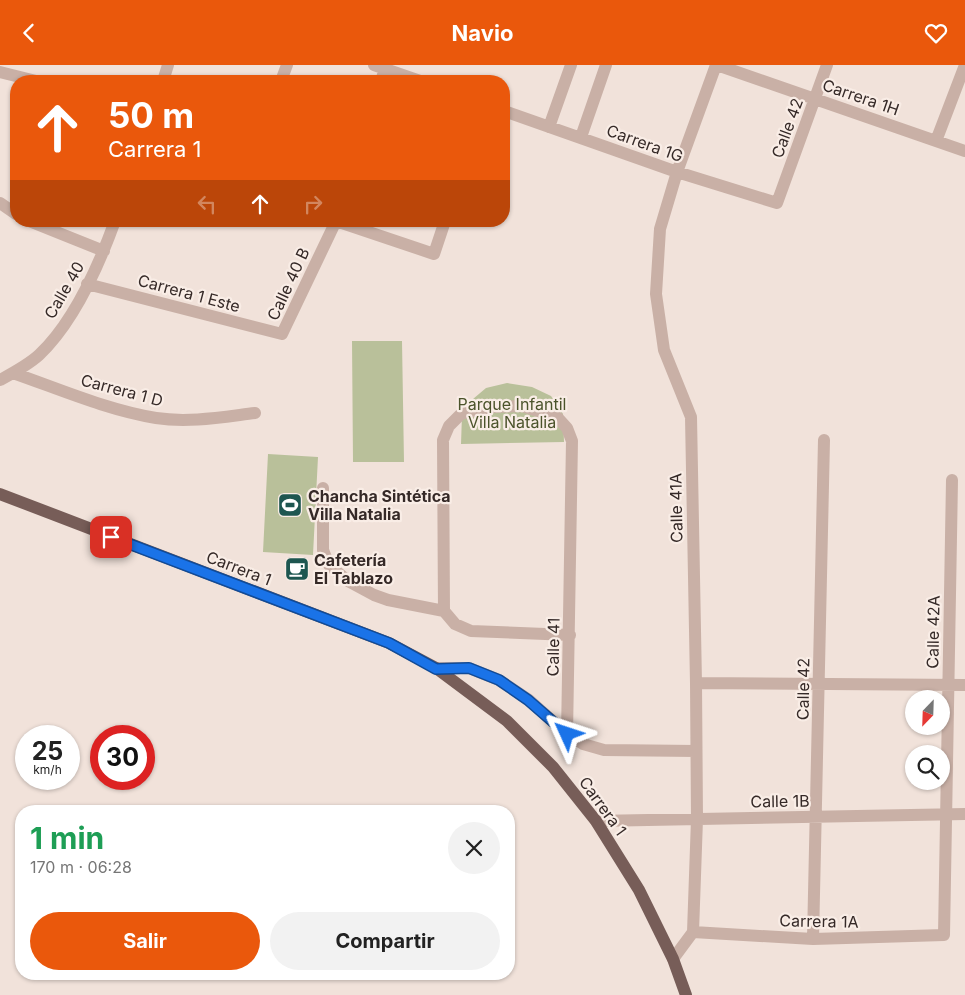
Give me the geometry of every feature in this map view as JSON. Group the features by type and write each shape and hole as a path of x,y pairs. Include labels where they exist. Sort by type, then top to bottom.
{"main road":[{"name":"Carrera 1","path":"0,494 389,643 436,669 507,721 553,767 596,821 639,890 673,959 686,995"}],"street":[{"path":"549,127 571,65"},
{"path":"581,137 606,65"},
{"name":"Carrera 1H","path":"717,65 965,151"},
{"name":"Calle 41A","path":"693,932 697,819 691,417 664,350 656,294 660,229 677,172 717,65"},
{"name":"Calle 42","path":"777,203 827,65"},
{"path":"936,141 965,65"},
{"path":"380,72 393,75"},
{"name":"Carrera 1G","path":"510,113 677,172 777,203"},
{"path":"44,227 104,251"},
{"name":"Calle 40","path":"0,380 39,355 66,323 104,251 113,227"},
{"name":"Calle 40 B","path":"282,334 333,227"},
{"path":"354,227 434,254 443,227"},
{"name":"Carrera 1 Este","path":"87,283 282,334"},
{"name":"Carrera 1 D","path":"13,373 105,405 156,418 198,420 255,413"},
{"name":"Calle 41","path":"444,611 443,440 449,425 461,414 492,407 522,406 557,417 567,428 572,441 567,734"},
{"name":"Calle 42","path":"813,939 824,440"},
{"name":"Calle 42A","path":"944,935 952,480"},
{"path":"322,488 323,550 329,565 348,581 388,600 444,611 454,624 471,631 570,635"},
{"path":"436,669 469,668 499,680 528,700 567,734 582,744 604,750 696,751"},
{"path":"696,683 965,685"},
{"name":"Calle 1B","path":"596,821 965,813"},
{"path":"673,959 693,932"},
{"name":"Carrera 1A","path":"693,932 813,939 944,935"}],"green space":[{"path":"352,341 402,341 404,462 353,462"},
{"name":"Parque Infantil Villa Natalia","path":"507,383 532,387 551,396 563,414 564,442 461,444 462,415 473,399 486,388"},
{"name":"Chancha Sintética Villa Natalia","path":"268,454 318,457 313,555 263,552"}],"place":[{"name":"Chancha Sintética Villa Natalia","path":"290,505"},
{"name":"Cafetería El Tablazo","path":"297,569"}],"route":[{"path":"111,537 389,643 436,669 469,668 499,680 528,700 567,734"}]}
